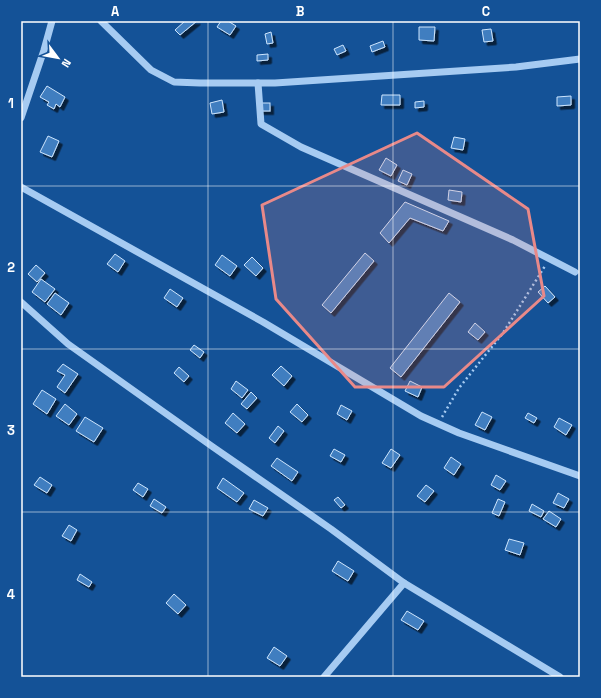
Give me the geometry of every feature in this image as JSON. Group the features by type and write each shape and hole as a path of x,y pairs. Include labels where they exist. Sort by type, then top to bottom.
{"street":[{"path":"21,118 44,50 52,21"},
{"path":"102,21 151,70 174,82 200,84 258,83 516,67 580,59"},
{"path":"258,83 261,124 301,147 513,240 575,272"},
{"path":"21,187 256,318 421,416 459,433 580,476"},
{"path":"21,302 68,344 212,447 331,529 404,583 560,677"},
{"path":"324,677 404,583"}],"path":[{"path":"438,423 459,388 503,333 550,259"}],"highlighted area":[{"path":"417,133 528,209 544,296 444,387 355,387 276,299 262,205"}],"building":[{"path":"185,21 197,21 180,35 175,30"},
{"path":"221,21 228,21 236,26 230,35 217,27"},
{"path":"419,27 435,27 434,41 419,40"},
{"path":"491,29 493,41 484,42 482,30"},
{"path":"271,32 273,43 267,44 265,34"},
{"path":"383,41 385,47 372,52 370,46"},
{"path":"343,45 346,51 337,55 334,49"},
{"path":"268,54 268,60 257,61 257,55"},
{"path":"47,86 65,97 60,107 56,104 54,109 47,105 49,102 40,97"},
{"path":"382,95 400,95 400,105 381,105"},
{"path":"571,96 571,105 557,106 557,97"},
{"path":"222,100 224,112 212,114 210,103"},
{"path":"424,101 424,107 415,108 415,102"},
{"path":"259,103 270,103 270,111 259,111"},
{"path":"48,136 59,141 52,157 40,152"},
{"path":"454,137 465,139 463,150 451,148"},
{"path":"386,158 397,165 391,176 379,170"},
{"path":"403,170 412,174 407,185 398,181"},
{"path":"449,190 462,192 461,202 448,200"},
{"path":"405,202 449,221 443,231 410,218 389,243 380,233"},
{"path":"365,253 374,261 331,313 322,305"},
{"path":"115,254 125,261 118,272 107,264"},
{"path":"222,255 237,266 230,276 215,265"},
{"path":"252,257 263,268 256,276 244,265"},
{"path":"36,265 45,273 37,282 28,274"},
{"path":"41,279 55,289 45,302 32,292"},
{"path":"545,286 555,297 548,303 538,292"},
{"path":"170,289 183,298 177,307 164,298"},
{"path":"55,293 69,303 61,315 47,304"},
{"path":"449,293 460,302 401,377 390,368"},
{"path":"475,323 485,332 478,340 468,332"},
{"path":"194,345 204,352 200,358 190,350"},
{"path":"63,364 78,374 65,393 57,387 65,375 57,371"},
{"path":"281,366 292,376 284,386 272,375"},
{"path":"179,367 189,376 184,382 174,373"},
{"path":"236,381 248,390 242,398 231,389"},
{"path":"410,381 422,387 418,397 405,391"},
{"path":"42,390 56,399 47,414 33,404"},
{"path":"251,392 257,398 247,409 241,404"},
{"path":"65,404 77,414 69,425 56,416"},
{"path":"297,404 308,415 302,422 290,412"},
{"path":"341,405 352,411 347,420 337,414"},
{"path":"482,412 492,417 485,430 475,425"},
{"path":"233,413 245,424 237,433 225,423"},
{"path":"528,413 537,418 534,423 525,418"},
{"path":"85,417 103,428 94,442 76,431"},
{"path":"559,418 572,425 566,435 554,427"},
{"path":"278,426 284,431 275,443 269,438"},
{"path":"334,449 345,455 341,462 330,456"},
{"path":"391,449 400,455 391,468 382,463"},
{"path":"451,457 461,464 454,475 444,468"},
{"path":"277,458 298,472 292,481 271,466"},
{"path":"496,475 506,481 500,490 491,485"},
{"path":"40,477 52,485 47,493 34,485"},
{"path":"223,478 244,493 237,502 217,488"},
{"path":"138,483 148,489 143,497 133,490"},
{"path":"426,485 434,491 425,502 417,496"},
{"path":"558,493 569,499 564,508 553,503"},
{"path":"338,497 345,505 341,508 334,500"},
{"path":"154,499 166,507 162,513 150,506"},
{"path":"498,499 505,502 499,516 492,513"},
{"path":"254,500 268,508 263,516 249,509"},
{"path":"532,504 544,511 541,517 529,511"},
{"path":"549,511 561,519 556,527 543,519"},
{"path":"69,525 77,530 71,541 62,536"},
{"path":"509,539 524,543 520,555 505,550"},
{"path":"338,561 354,571 348,581 332,571"},
{"path":"80,574 92,582 89,587 77,580"},
{"path":"174,594 186,605 178,614 166,603"},
{"path":"407,611 424,621 418,630 401,620"},
{"path":"274,647 287,656 280,666 267,658"}]}
